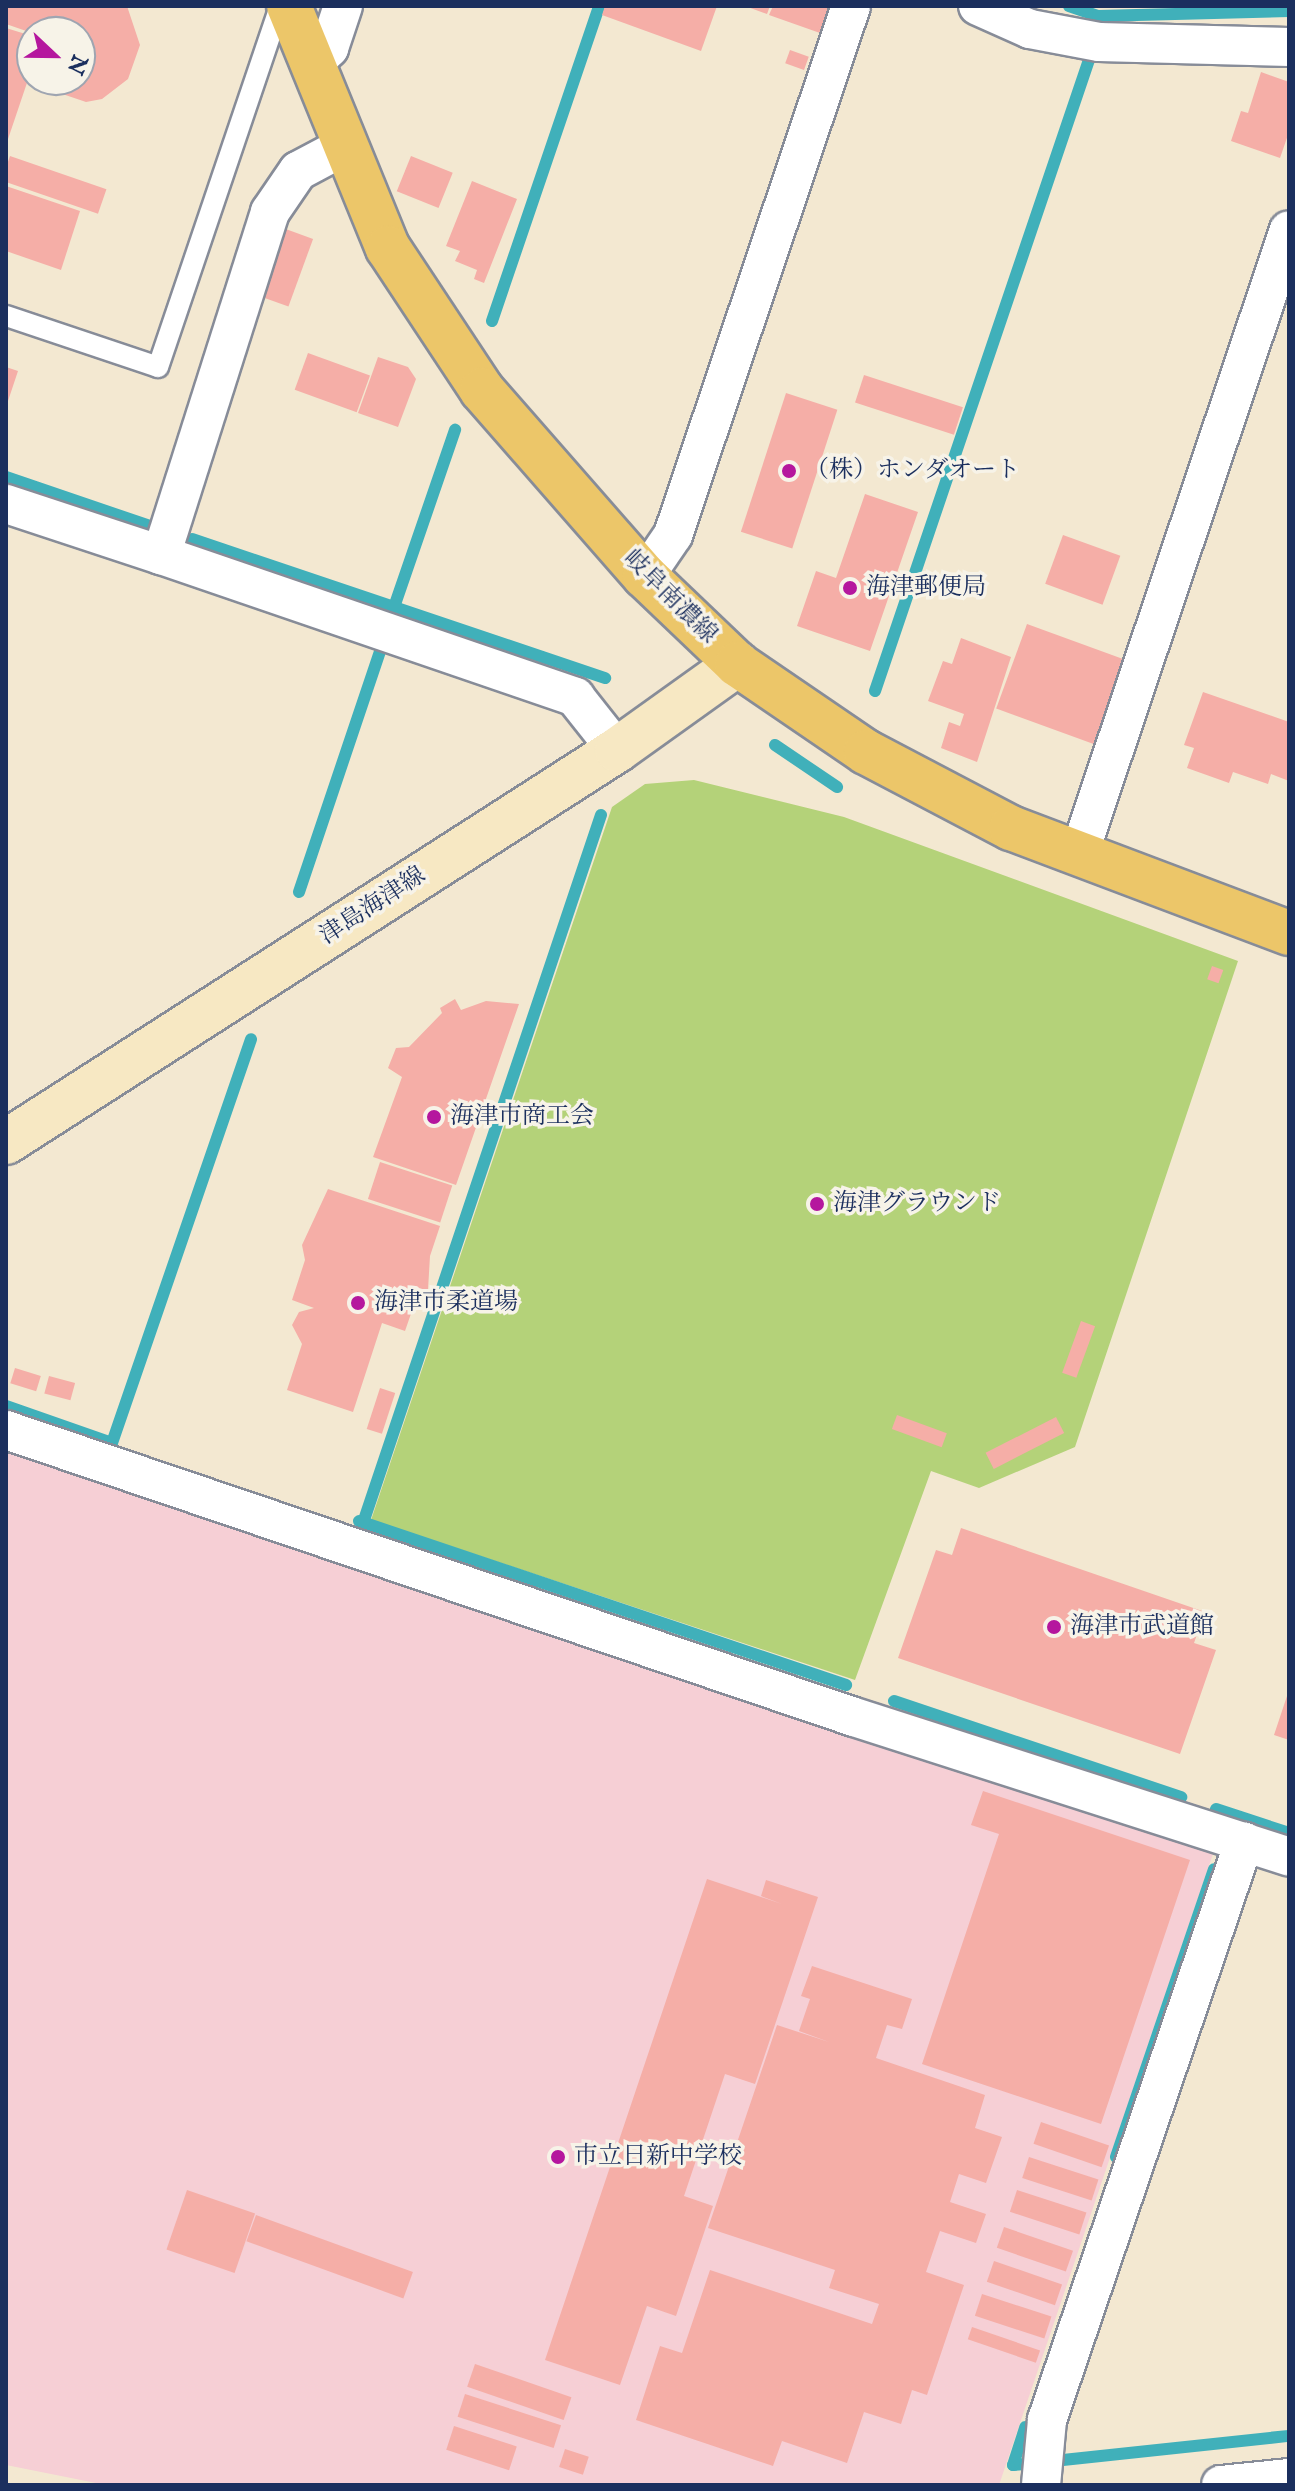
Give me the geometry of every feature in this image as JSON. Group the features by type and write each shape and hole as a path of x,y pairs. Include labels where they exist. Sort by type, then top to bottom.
{"main road":[{"name":"岐阜南濃線","path":"289,6 388,248 482,390 645,576 737,664 866,752 1011,828 1289,933"},
{"name":"津島海津線","path":"6,1142 617,750 737,664"}],"street":[{"path":"311,65 329,48 343,6"},
{"path":"645,576 673,535 851,6"},
{"path":"978,6 1033,18 1099,42 1289,47"},
{"path":"161,555 270,212 298,171 345,146"},
{"path":"1079,854 1289,230"},
{"path":"6,504 575,697 617,750"},
{"path":"6,1430 854,1717 1289,1857"},
{"path":"1041,2485 1047,2420 1244,1842"},
{"path":"1221,2485 1289,2478"}],"lane":[{"path":"6,316 158,367 280,6"}],"shaded area":[{"name":"市立日新中学校","path":"6,1444 1215,1848 999,2485 106,2485 6,2465"}],"green space":[{"name":"海津グラウンド","path":"694,780 844,817 1238,961 1075,1447 979,1488 931,1471 855,1680 371,1520 612,807 645,784"}],"building":[{"path":"6,6 127,6 140,45 128,79 102,99 86,102 68,96 96,96 96,16 16,16 16,27 6,24"},
{"path":"605,6 717,6 701,51 602,15"},
{"path":"745,6 770,6 767,14"},
{"path":"773,6 830,6 820,33 769,15"},
{"path":"6,28 16,31 16,96 23,96 7,142"},
{"path":"790,50 809,57 804,70 785,63"},
{"path":"1261,72 1289,82 1289,132 1280,158 1231,141 1241,111 1248,113"},
{"path":"10,156 106,189 98,214 6,182"},
{"path":"411,156 453,173 438,208 397,191"},
{"path":"472,181 517,199 484,283 474,279 477,270 455,261 460,251 446,246"},
{"path":"6,186 80,211 61,270 6,251"},
{"path":"283,228 313,239 288,307 258,296"},
{"path":"308,353 370,376 357,412 295,390"},
{"path":"378,357 408,367 416,379 398,427 358,413"},
{"path":"6,367 18,371 7,404 6,404"},
{"path":"864,375 963,407 954,435 855,403"},
{"name":"（株）ホンダオート","path":"786,393 837,410 792,549 741,532"},
{"path":"865,494 918,512 870,651 797,626 816,571 836,578"},
{"path":"1063,535 1120,556 1103,605 1045,584"},
{"path":"1027,624 1128,661 1098,746 996,709"},
{"path":"961,638 1011,657 977,762 941,748 949,722 960,726 964,714 928,701 943,661 952,664"},
{"path":"1203,692 1289,722 1289,781 1271,774 1268,784 1233,772 1229,783 1187,768 1194,748 1184,745"},
{"path":"1212,966 1223,970 1218,983 1207,979"},
{"name":"海津市商工会","path":"455,999 461,1010 486,1001 519,1004 456,1185 373,1157 402,1077 388,1068 396,1048 409,1047 442,1013 440,1008"},
{"path":"380,1162 452,1185 440,1223 368,1199"},
{"name":"海津市柔道場","path":"328,1189 440,1226 430,1256 428,1290 414,1305 405,1331 382,1323 353,1412 287,1390 302,1344 292,1325 299,1312 314,1308 292,1300 305,1260 302,1245"},
{"path":"1081,1321 1095,1326 1076,1378 1062,1373"},
{"path":"15,1368 41,1376 36,1391 10,1383"},
{"path":"49,1376 75,1383 70,1400 44,1393"},
{"path":"380,1388 395,1393 382,1434 367,1429"},
{"path":"897,1415 947,1433 942,1447 892,1429"},
{"path":"1056,1417 1064,1433 994,1469 986,1453"},
{"name":"海津市武道館","path":"961,1528 1205,1612 1194,1643 1216,1650 1180,1754 898,1658 936,1550 952,1555"},
{"path":"1289,1693 1289,1740 1274,1735"},
{"path":"983,1791 1190,1860 1101,2124 922,2064 999,1834 971,1825"},
{"path":"707,1879 782,1904 761,1896 766,1880 818,1897 755,2084 725,2074 684,2196 713,2206 676,2316 647,2306 620,2385 545,2360"},
{"path":"812,1966 912,1999 902,2029 887,2025 876,2058 985,2095 975,2128 1002,2137 986,2183 959,2174 950,2202 986,2214 976,2243 940,2231 926,2272 964,2285 927,2395 912,2390 901,2424 864,2412 847,2463 782,2441 773,2466 636,2420 660,2346 682,2353 710,2270 872,2324 879,2304 829,2288 835,2270 708,2228 777,2025 829,2042 799,2031 810,1999 801,1996"},
{"path":"1041,2122 1109,2145 1102,2167 1034,2144"},
{"path":"1029,2157 1098,2180 1092,2200 1022,2178"},
{"path":"187,2190 255,2213 235,2273 166,2250"},
{"path":"1017,2190 1086,2213 1079,2234 1010,2212"},
{"path":"256,2215 413,2272 403,2298 246,2241"},
{"path":"1004,2227 1073,2251 1066,2272 997,2248"},
{"path":"994,2261 1062,2284 1055,2305 987,2282"},
{"path":"982,2294 1051,2317 1044,2338 975,2316"},
{"path":"972,2327 1040,2350 1036,2363 968,2339"},
{"path":"475,2364 571,2397 564,2420 467,2387"},
{"path":"465,2394 561,2425 554,2448 458,2417"},
{"path":"454,2426 517,2446 509,2470 446,2450"},
{"path":"565,2449 589,2457 583,2475 559,2467"}],"waterway":[{"path":"492,321 599,6"},
{"path":"1069,6 1098,16 1289,11"},
{"path":"875,691 1089,60"},
{"path":"392,613 455,430"},
{"path":"6,477 150,526"},
{"path":"192,539 605,678"},
{"path":"299,892 383,642"},
{"path":"775,745 837,787"},
{"path":"363,1523 601,815"},
{"path":"6,1406 112,1443 251,1039"},
{"path":"359,1521 846,1685"},
{"path":"894,1701 1181,1797"},
{"path":"1216,1809 1289,1833"},
{"path":"1116,2157 1214,1869"},
{"path":"1025,2427 1013,2465 1025,2464"},
{"path":"1063,2460 1289,2436"}],"place":[{"name":"（株）ホンダオート","path":"789,471"},
{"name":"海津郵便局","path":"850,588"},
{"name":"海津市商工会","path":"434,1117"},
{"name":"海津グラウンド","path":"817,1204"},
{"name":"海津市柔道場","path":"358,1303"},
{"name":"海津市武道館","path":"1054,1627"},
{"name":"市立日新中学校","path":"558,2157"}]}
